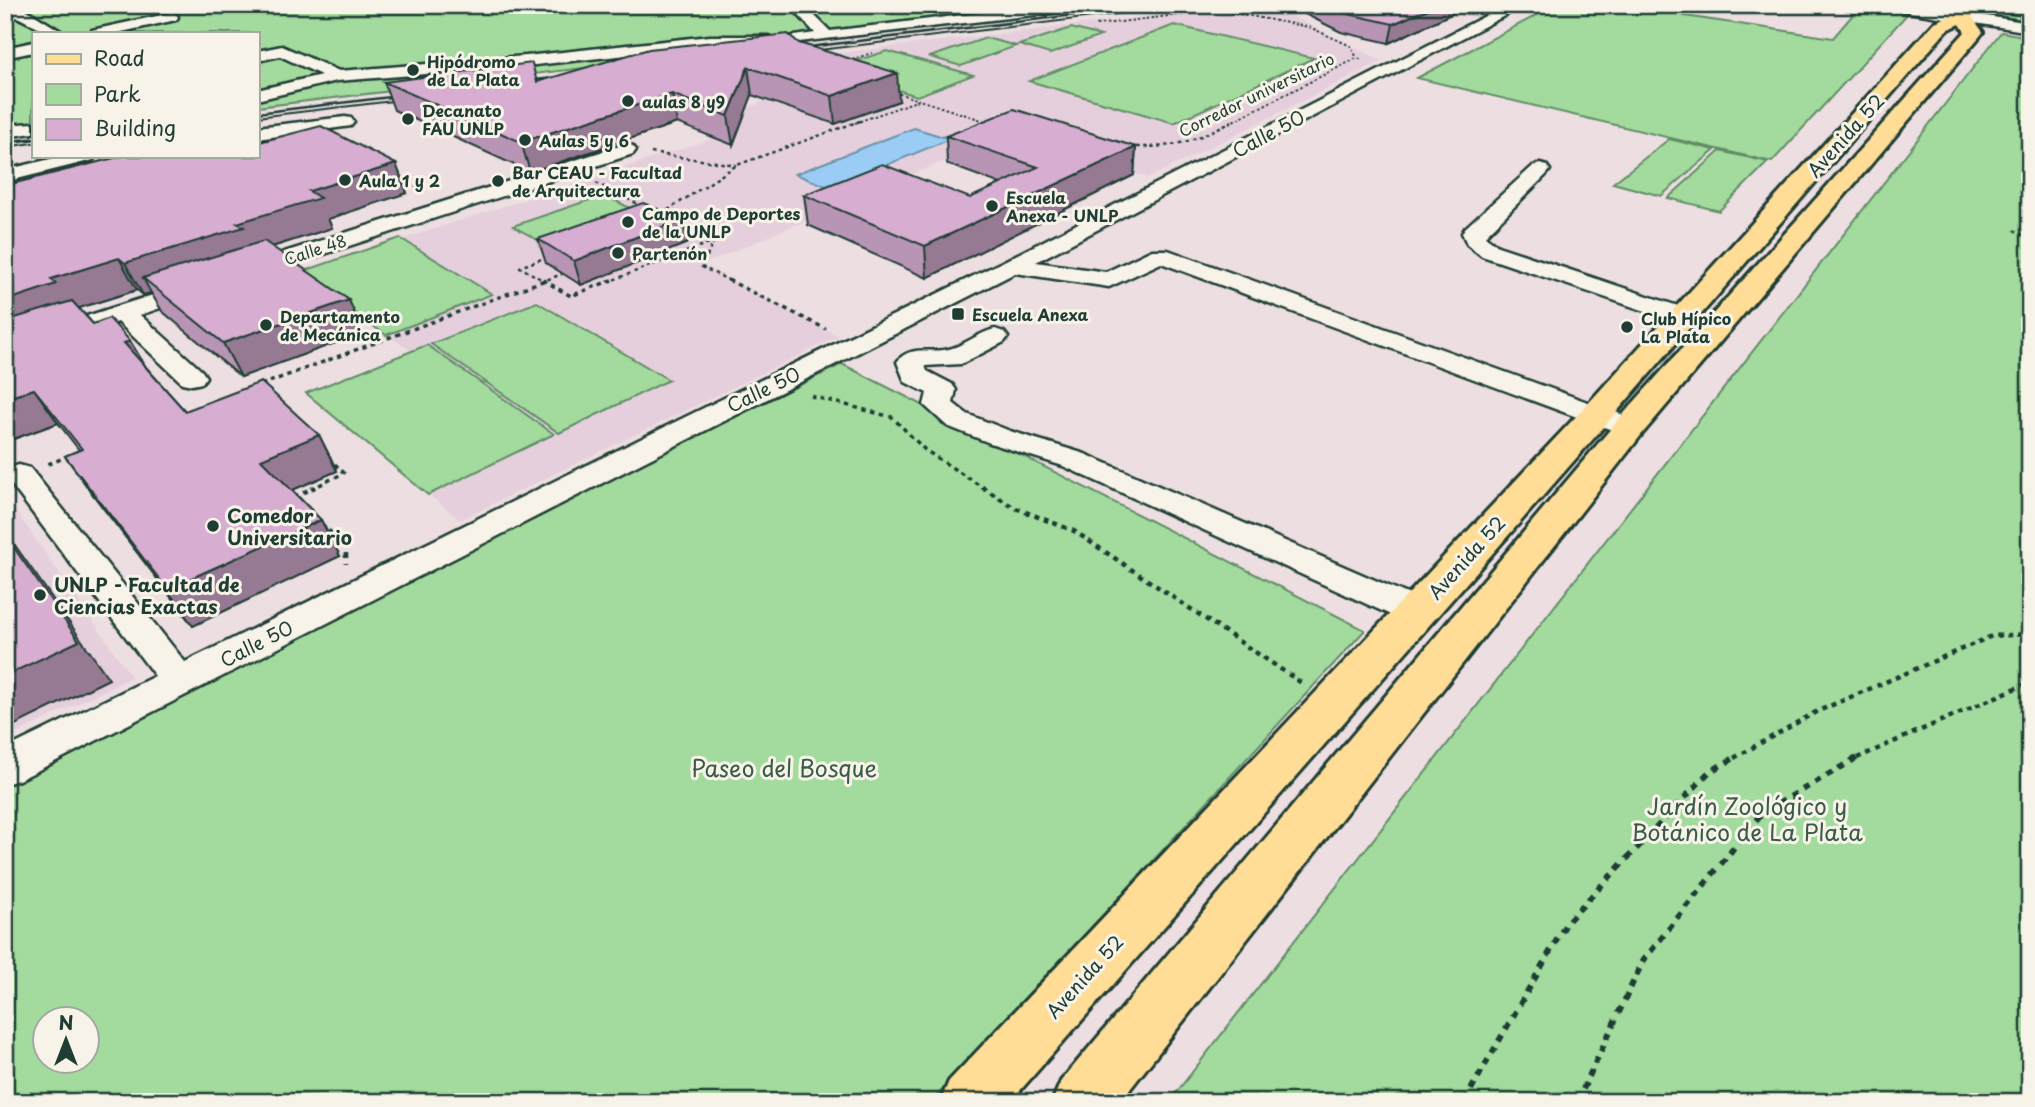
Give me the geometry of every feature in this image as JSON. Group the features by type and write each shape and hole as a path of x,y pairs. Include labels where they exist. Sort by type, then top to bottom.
{"main road":[{"name":"Avenida 52","path":"970,1102 1416,612 1613,421 1974,32 1968,11 1941,26 1684,316 1613,421 1082,1102"}],"street":[{"path":"948,5 967,20"},
{"path":"740,41 755,32 755,37 780,33 825,36 1086,5"},
{"name":"Calle 50","path":"5,768 1012,266 1518,5"},
{"path":"1890,5 1968,11 2030,28"},
{"path":"800,9 825,36"},
{"path":"5,10 20,12 54,32"},
{"path":"102,32 171,17"},
{"path":"259,96 337,76 527,61 710,41 740,41 780,33"},
{"path":"5,53 32,47"},
{"path":"259,56 282,51 337,76"},
{"path":"259,83 372,57 527,61"},
{"path":"5,120 32,117"},
{"path":"259,133 345,122"},
{"path":"5,131 32,128"},
{"name":"Calle 48","path":"5,351 626,150"},
{"path":"5,176 78,158"},
{"path":"1540,170 1473,233 1475,239 1490,251 1684,316"},
{"path":"1012,266 1109,280 1160,255 1613,421"},
{"path":"122,312 191,377"},
{"path":"995,337 952,358 920,358 910,362 915,376 942,390 938,405 946,412 1000,437 1074,460 1416,612"},
{"path":"19,474 179,681"}],"path":[{"name":"Corredor universitario","path":"1084,26 1217,10 1308,27 1350,46 1357,58"},
{"path":"845,61 881,50"},
{"name":"Corredor universitario","path":"1121,146 1156,149 1189,143 1357,58 1394,67"},
{"path":"889,91 994,124"},
{"path":"714,241 571,296 520,267 660,215 737,165 919,100"},
{"path":"626,150 737,165"},
{"path":"568,169 714,241"},
{"path":"393,175 452,205"},
{"path":"2014,230 2030,239"},
{"path":"714,241 702,267 855,343"},
{"path":"259,386 562,274"},
{"path":"793,374 808,396 892,417 936,457 1013,507 1074,531 1332,704"},
{"path":"19,474 71,455"},
{"path":"302,506 293,498 344,473 326,456"},
{"path":"319,522 346,547 347,596"},
{"path":"1464,1102 1567,922 1709,772 1816,712 1980,641 1992,636 2030,634"},
{"path":"1577,1102 1643,961 1761,814 1863,754 2030,682"}],"shaded area":[{"name":"Campo de Deportes de la UNLP","path":"1243,5 1269,5 1382,61 1149,178 1014,131 702,265 839,336 460,520 306,393 411,351 298,273 715,138 691,127 764,102 737,90 806,57"},
{"name":"UNLP - Facultad de Ciencias Exactas","path":"15,510 132,677 5,739 5,513"}],"green space":[{"name":"Hipódromo de La Plata","path":"5,5 1115,5 259,107 259,32 32,32 32,134 5,137"},
{"path":"1556,5 1700,5 1685,16 1833,38 1861,5 1910,11 1772,162 1417,78"},
{"path":"2000,5 2030,5 2030,21 1992,15"},
{"path":"1174,25 1314,58 1174,123 1029,81"},
{"path":"1071,28 1101,36 1050,54 1019,45"},
{"name":"Jardín Zoológico y Botánico de La Plata","path":"2001,32 2030,37 2030,1102 1169,1102"},
{"path":"986,38 1016,46 961,66 930,57"},
{"path":"887,51 973,75 917,96 830,69"},
{"path":"1669,139 1715,150 1661,196 1613,183"},
{"path":"1720,151 1768,162 1719,211 1668,198"},
{"path":"604,195 642,214 550,247 513,226"},
{"path":"400,238 492,294 386,335 298,273"},
{"path":"537,302 669,380 559,433 431,344"},
{"path":"427,345 554,434 428,495 306,393"},
{"name":"Paseo del Bosque","path":"842,364 1365,630 931,1102 5,1102 5,780"}],"water":[{"path":"914,128 950,139 831,188 795,174"}],"building":[{"path":"1327,5 1437,5 1393,24 1344,13"},
{"path":"788,34 799,43 897,73 832,96 748,67 728,116 672,94 521,142 384,82 532,63 537,82 649,49"},
{"path":"1014,109 1136,147 925,246 804,195 882,164 970,198 1038,167 946,136"},
{"path":"321,126 396,164 309,191 320,198 237,223 244,227 125,263 119,258 51,279 56,284 5,301 5,178 12,184 114,158 259,158 260,142"},
{"path":"643,203 683,219 574,261 538,239"},
{"path":"264,241 349,300 223,343 143,278"},
{"path":"72,301 93,324 109,318 130,341 124,343 185,411 261,382 319,435 261,459 321,520 167,589 65,456 82,449 34,389 5,399 5,321"},
{"path":"5,535 79,641 5,676"}],"tram line":[{"path":"803,52 1191,5"},
{"path":"1951,5 2030,17"},
{"path":"259,117 410,99"},
{"path":"5,147 32,143"}],"railway":[{"path":"792,49 1158,5"},
{"path":"518,82 570,76"},
{"path":"259,113 407,95"},
{"path":"5,142 32,139"}],"place":[{"name":"Hipódromo de La Plata","path":"413,70"},
{"name":"aulas 8 y9","path":"628,101"},
{"name":"Decanato FAU UNLP","path":"408,119"},
{"name":"Aulas 5 y 6","path":"525,140"},
{"name":"Aula 1 y 2","path":"345,180"},
{"name":"Bar CEAU - Facultad de Arquitectura","path":"498,181"},
{"name":"Escuela Anexa - UNLP","path":"992,206"},
{"name":"Campo de Deportes de la UNLP","path":"628,222"},
{"name":"Partenón","path":"618,253"},
{"name":"Escuela Anexa","path":"958,314"},
{"name":"Departamento de Mecánica","path":"266,325"},
{"name":"Club Hípico La Plata","path":"1627,327"},
{"name":"Comedor Universitario","path":"213,526"},
{"name":"UNLP - Facultad de Ciencias Exactas","path":"40,595"}]}
